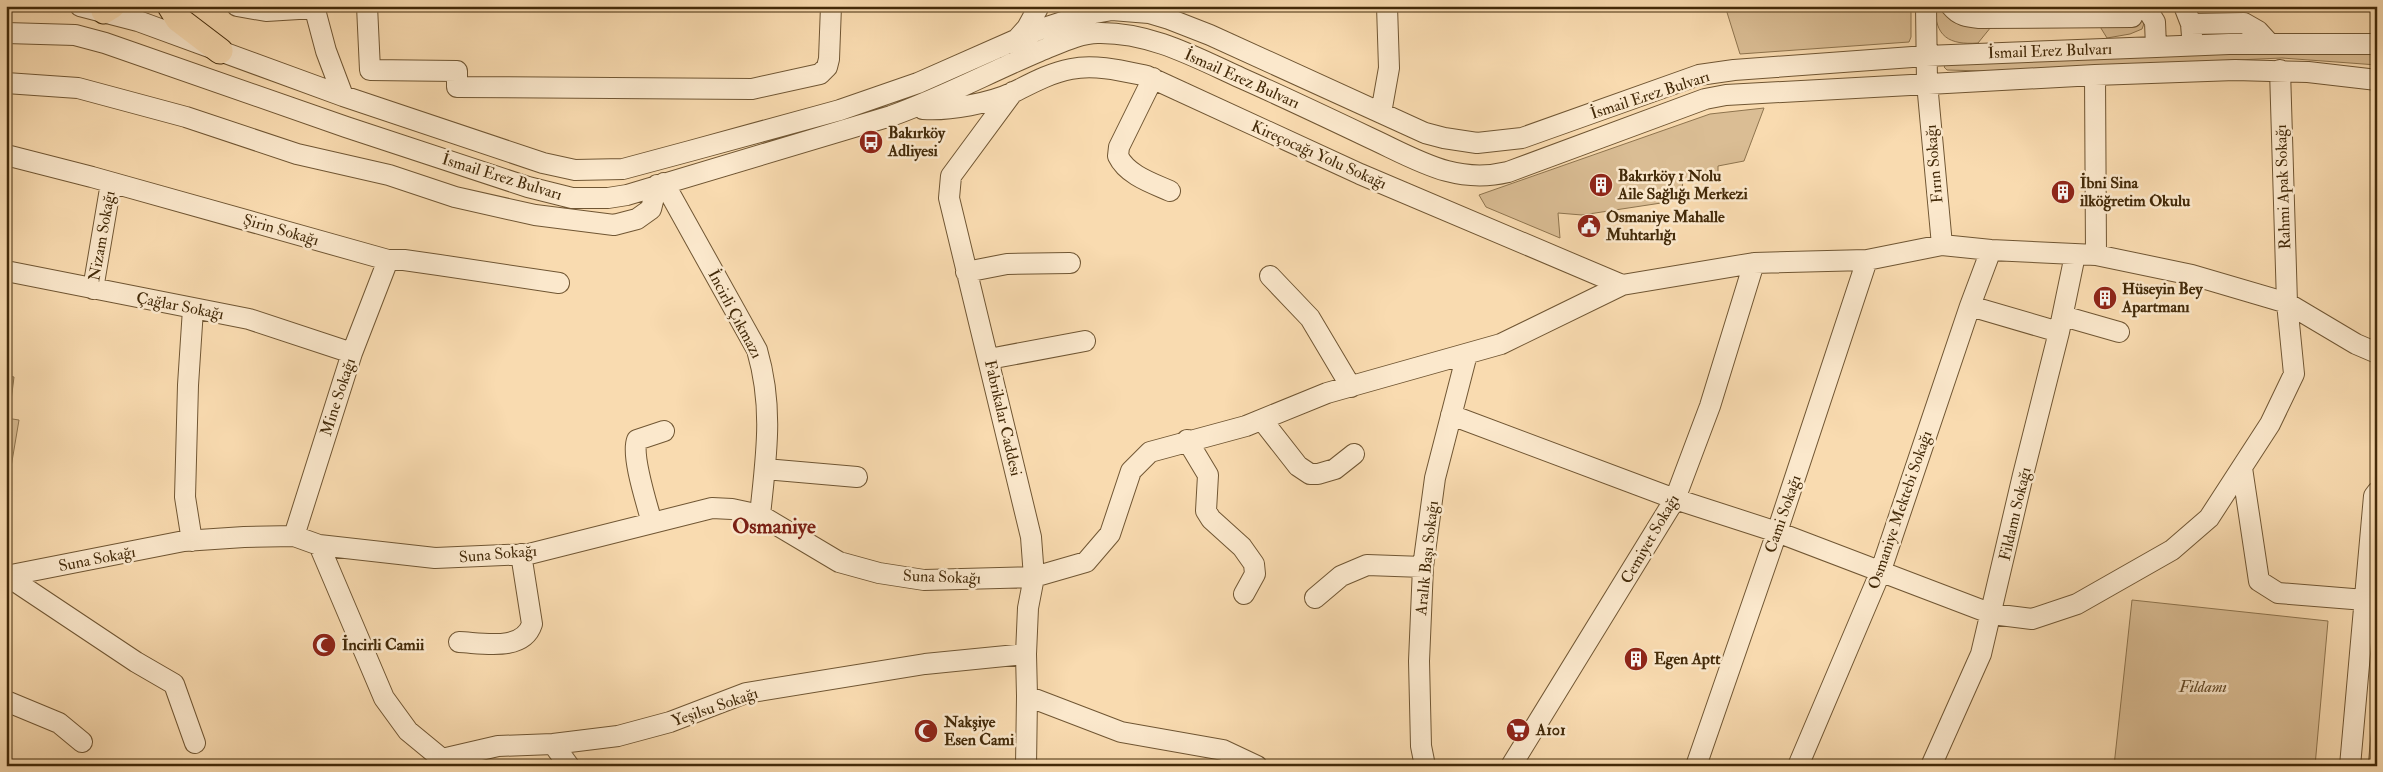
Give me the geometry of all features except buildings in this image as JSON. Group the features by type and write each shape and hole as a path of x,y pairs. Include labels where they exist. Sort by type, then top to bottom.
{"main road":[{"path":"170,6 178,19 220,52"}],"street":[{"name":"İsmail Erez Bulvarı","path":"80,6 108,9 343,96 543,163 574,170 623,169 840,110 918,83 1018,38 1071,17 1112,10 1149,13 1210,35 1425,133 1477,144 1502,142 1541,132 1699,75 1776,66 1926,56 2156,46 2269,43 2377,44"},
{"path":"237,6 266,11 315,7 326,51 343,96"},
{"path":"367,6 370,70 457,71 457,87 752,89 820,74 827,67 831,6"},
{"path":"1018,38 1027,28 1039,6"},
{"path":"1130,6 1149,13"},
{"path":"1382,113 1389,68 1387,6"},
{"name":"Fırın Sokağı","path":"1926,6 1927,83 1942,245"},
{"path":"1951,6 1957,13 1967,17 1979,18 2139,12 2155,22 2156,46"},
{"path":"75,35 108,9"},
{"path":"2192,45 2187,15 2244,23 2258,32 2269,43"},
{"name":"İsmail Erez Bulvarı","path":"1071,17 1096,33 1128,34 1156,41 1305,107 1431,166 1458,175 1479,177 1508,172 1705,99 1726,95 2095,75 2280,70 2347,77"},
{"name":"İsmail Erez Bulvarı","path":"6,33 75,35 105,43 465,167 572,198 608,198 912,109 1030,55 1071,17"},
{"name":"Kireçocağı Yolu Sokağı","path":"912,109 932,110 956,107 1013,92 1029,83 1072,69 1112,69 1153,78 1360,174 1622,285"},
{"name":"Rahmi Apak Sokağı","path":"1451,415 1675,499 1777,532 1992,614 2032,619 2077,604 2172,550 2209,518 2270,424 2294,374 2287,303 2280,70"},
{"path":"2095,75 2096,255"},
{"path":"2347,77 2377,76"},
{"path":"2347,77 2377,80"},
{"path":"1153,78 1119,147 1118,156 1131,171 1170,191"},
{"path":"6,83 78,88 186,117 297,154 389,175 455,198 543,216 614,225 636,219 651,209 660,184"},
{"name":"Fabrikalar Caddesi","path":"1013,92 952,176 949,198 1031,537 1034,577 1028,608 1026,654 1026,766"},
{"name":"Şirin Sokağı","path":"6,155 388,260 413,261 559,283"},
{"name":"Nizam Sokağı","path":"93,289 111,183"},
{"name":"İncirli Çıkmazı","path":"660,184 758,350 765,377 768,401 765,470 760,515"},
{"name":"Suna Sokağı","path":"7,576 192,541 294,536 319,545 435,558 522,554 712,508 732,509 760,515 839,562 879,573 924,580 1034,577 1086,562 1110,534 1131,471 1150,452 1188,440 1246,426 1327,393 1501,344 1622,285 1754,263 1867,260 1942,245 1991,250 2096,255 2192,275 2287,303 2356,344 2377,352"},
{"name":"Osmaniye Mektebi Sokağı","path":"1798,766 1880,572 1970,306 1991,250"},
{"name":"Fildamı Sokağı","path":"1932,766 1982,654 2023,475 2061,324 2075,255"},
{"name":"Mine Sokağı","path":"294,536 352,353 388,260"},
{"name":"Cami Sokağı","path":"1696,766 1777,532 1867,260"},
{"path":"966,272 1007,264 1070,262"},
{"name":"Cemiyet Sokağı","path":"1511,766 1675,499 1710,406 1754,263"},
{"name":"Çağlar Sokağı","path":"6,271 249,319 352,353"},
{"path":"1270,276 1310,318 1351,387"},
{"path":"1970,306 2061,324 2119,332"},
{"path":"192,541 185,497 188,385 193,309"},
{"path":"989,359 1085,342"},
{"name":"Aralık Başı Sokağı","path":"1425,766 1421,746 1419,661 1423,567 1435,478 1467,354"},
{"path":"1262,420 1298,466 1310,474 1318,474 1335,469 1354,454"},
{"path":"652,523 640,471 636,462 634,447 637,440 664,431"},
{"path":"1188,440 1208,475 1206,511 1211,519 1242,547 1254,564 1255,574 1244,594"},
{"path":"2242,468 2259,581 2278,593 2365,600"},
{"path":"765,470 857,477"},
{"path":"2350,766 2374,496 2377,492"},
{"path":"319,545 384,698 408,731 441,762"},
{"path":"460,642 512,642 519,641 528,634 532,624 522,554"},
{"path":"1315,598 1341,576 1367,565 1423,567"},
{"path":"7,576 136,662 174,684 195,743"},
{"name":"Yeşilsu Sokağı","path":"441,762 498,746 553,744 618,736 670,722 746,693 925,664 1026,654"},
{"path":"1027,696 1121,732 1223,750 1246,764"},
{"path":"6,701 59,723 82,742"},
{"path":"553,744 569,766"}],"green space":[{"path":"1725,6 1911,6 1911,37 1909,42 1740,54"},
{"path":"1935,6 1941,6 1949,19 1961,25 1991,27 1978,43 1952,40 1941,32"},
{"path":"2135,11 2145,21 2142,29 2130,34 2107,38 2099,25"},
{"path":"2377,51 2377,65 2282,58 1984,71 1947,70 1944,67 1947,63 2114,56"},
{"path":"1764,108 1744,161 1718,166 1718,178 1683,180 1681,200 1582,215 1558,213 1560,238 1486,207 1479,195 1710,114"},
{"path":"6,418 19,420 8,485 6,485"},
{"name":"Fildamı","path":"2132,600 2328,621 2315,766 2114,766"},
{"path":"2377,674 2377,766 2368,766"}],"shaded area":[{"path":"6,375 14,377 11,401 6,400"}],"place":[{"name":"Bakırköy Adliyesi","path":"871,142"},
{"name":"Bakırköy 1 Nolu Aile Sağlığı Merkezi","path":"1601,185"},
{"name":"İbni Sina ilköğretim Okulu","path":"2063,192"},
{"name":"Osmaniye Mahalle Muhtarlığı","path":"1589,226"},
{"name":"Hüseyin Bey Apartmanı","path":"2105,298"},
{"name":"İncirli Camii","path":"324,645"},
{"name":"Egen Aptt","path":"1636,659"},
{"name":"A101","path":"1518,730"},
{"name":"Nakşiye Esen Cami","path":"926,731"}],"district":[{"name":"Osmaniye","path":"774,526"}]}
